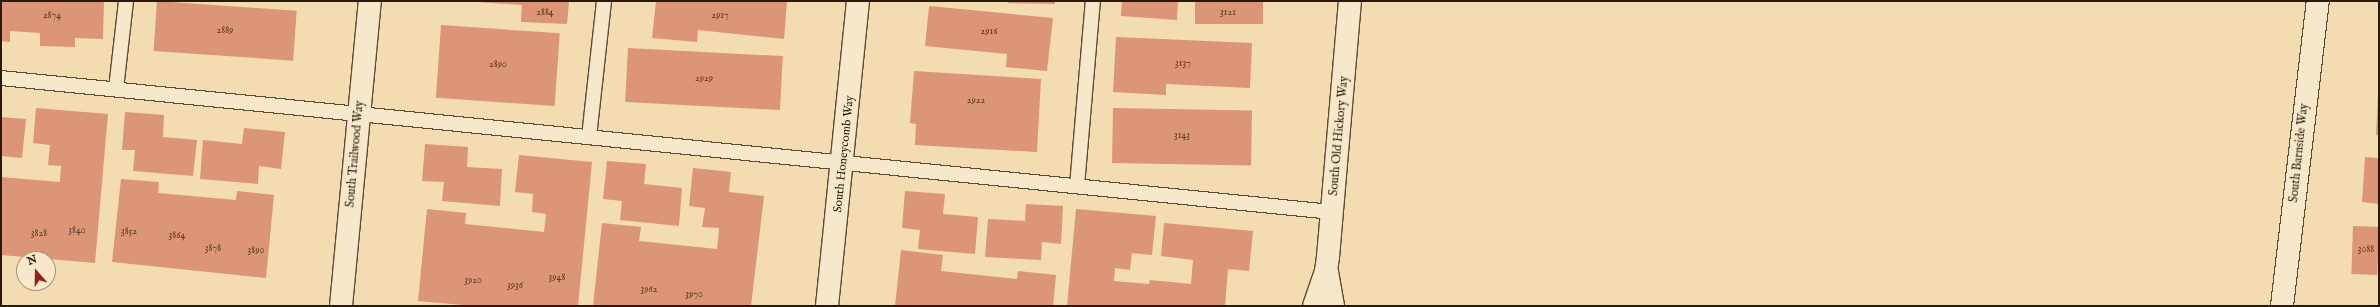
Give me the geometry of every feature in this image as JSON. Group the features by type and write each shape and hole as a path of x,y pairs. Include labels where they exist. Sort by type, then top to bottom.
{"street":[{"name":"South Trailwood Way","path":"341,306 370,1"},
{"name":"South Honeycomb Way","path":"827,306 844,161 858,1"},
{"name":"South Old Hickory Way","path":"1314,306 1326,271 1350,1"},
{"name":"South Barnside Way","path":"2282,306 2318,1"},
{"name":"South Old Hickory Way","path":"1326,271 1333,306"}],"lane":[{"path":"116,89 126,1"},
{"path":"589,137 604,1"},
{"path":"1077,186 1093,1"},
{"path":"1,78 844,161 1332,212"}],"building":[{"path":"1,1 104,1 103,39 75,38 75,47 40,46 40,33 10,31 10,42 1,41"},
{"path":"157,1 297,11 293,61 154,51"},
{"path":"464,1 569,1 567,24 521,22 522,5"},
{"path":"656,1 787,1 784,39 698,30 697,42 652,38"},
{"path":"1008,1 1055,1 1055,4 1008,3"},
{"path":"1122,1 1178,1 1177,20 1121,16"},
{"path":"1195,1 1263,1 1263,24 1195,24"},
{"path":"929,6 1053,18 1047,71 1006,67 1007,54 925,46"},
{"path":"441,25 560,33 555,106 436,98"},
{"path":"1116,37 1252,43 1250,88 1166,84 1166,95 1113,92"},
{"path":"628,48 783,56 780,110 625,102"},
{"path":"914,71 1041,79 1037,152 915,145 916,124 910,123"},
{"path":"2378,95 2379,135 2376,135"},
{"path":"36,108 108,114 95,263 56,260 56,251 16,251 16,256 1,255 1,177 60,182 61,166 48,165 50,145 33,143"},
{"path":"1113,108 1252,110 1251,165 1112,163"},
{"path":"125,112 164,115 163,137 197,140 193,176 133,171 135,150 122,150"},
{"path":"1,117 26,119 22,158 1,156"},
{"path":"244,128 285,132 281,169 259,166 258,184 200,179 203,140 242,144"},
{"path":"425,144 468,147 467,167 502,169 500,206 442,201 444,182 422,181"},
{"path":"519,155 592,162 578,306 474,306 418,301 427,209 466,213 465,224 544,232 546,214 532,212 533,194 515,192"},
{"path":"2365,157 2379,158 2379,204 2362,202"},
{"path":"607,161 646,164 644,184 682,188 679,226 620,220 622,201 603,199"},
{"path":"693,168 731,172 729,192 764,196 751,306 593,306 602,223 641,227 639,241 717,249 719,228 702,227 705,208 689,206"},
{"path":"121,179 159,182 158,193 236,200 237,191 274,195 266,278 112,262"},
{"path":"905,191 945,194 943,214 978,217 975,254 918,249 920,230 902,228"},
{"path":"1026,204 1063,206 1061,244 1042,242 1041,260 985,257 988,219 1025,221"},
{"path":"1076,209 1156,216 1152,255 1132,253 1130,270 1115,268 1114,281 1149,284 1150,280 1191,284 1193,260 1161,256 1164,223 1253,231 1249,271 1228,269 1225,306 1067,306"},
{"path":"2353,226 2379,227 2377,275 2351,274"},
{"path":"901,250 943,255 941,271 1017,279 1018,271 1056,275 1053,306 895,306"}]}
